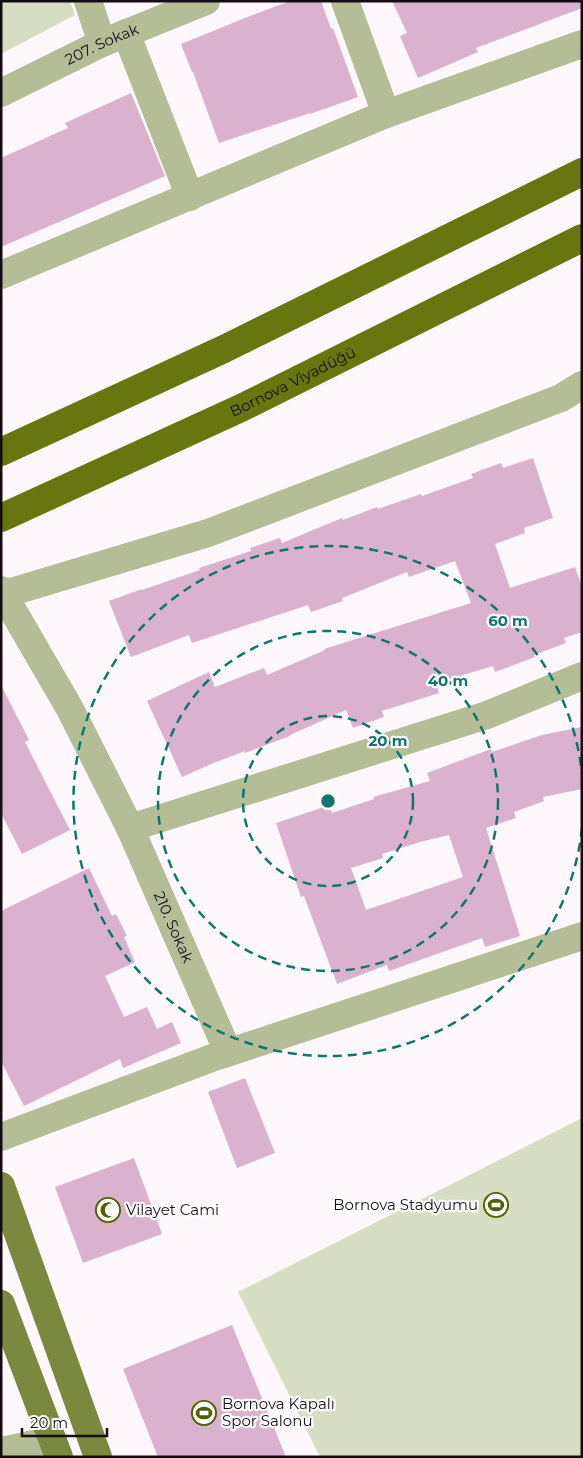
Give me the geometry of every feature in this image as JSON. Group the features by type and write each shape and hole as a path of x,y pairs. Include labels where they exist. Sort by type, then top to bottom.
{"highway":[{"path":"1,452 224,349 582,172"},
{"name":"Bornova Viyadüğü","path":"1,518 241,408 582,238"}],"main road":[{"path":"1,1186 98,1457"},
{"path":"1,1304 55,1448"}],"street":[{"path":"88,1 114,38 190,196"},
{"name":"207. Sokak","path":"1,93 114,38 206,1"},
{"path":"345,1 386,114"},
{"path":"1,275 386,114 582,44"},
{"path":"2,593 208,533 561,398 582,385"},
{"name":"210. Sokak","path":"2,593 70,709 130,828 228,1052 221,1055"},
{"path":"130,828 487,715 582,676"},
{"path":"1,1137 221,1055 582,936"},
{"path":"1,1451 55,1448"}],"green space":[{"path":"1,1 70,1 75,15 1,54"},
{"name":"Bornova Stadyumu","path":"582,1118 582,1457 320,1457 238,1292"}],"building":[{"path":"290,1 321,1 358,97 219,143 181,44"},
{"path":"392,1 582,1 582,8 476,48 478,52 418,78 400,36 407,33"},
{"path":"131,93 165,176 1,247 1,158 68,128 65,123"},
{"path":"533,458 553,518 524,528 525,533 495,544 510,588 575,567 582,587 582,632 564,638 566,643 495,672 493,666 436,683 439,693 382,711 384,717 353,728 346,710 290,736 245,753 245,751 182,777 147,701 209,672 215,687 264,668 267,675 324,649 471,603 455,561 409,577 407,572 342,598 343,601 311,612 308,605 192,643 189,635 131,657 109,601 251,551 250,548 280,538 282,543 342,518 343,520 377,507 378,509 421,494 422,496 473,478 471,474 501,463 503,468"},
{"path":"1,685 29,740 25,742 70,830 22,854 1,813"},
{"path":"582,727 582,789 543,797 544,801 514,812 516,818 486,828 520,936 485,947 482,938 389,971 387,965 337,984 304,896 301,897 276,823 330,805 332,813 374,799 373,797 430,781 427,773 491,749 492,752 542,735","holes":["449,835 463,877 366,910 351,868 383,858 382,854"]},
{"path":"89,868 112,916 116,914 127,936 124,937 135,962 105,976 124,1017 147,1007 157,1029 172,1022 181,1043 123,1068 120,1059 24,1106 1,1061 1,911"},
{"path":"245,1078 275,1153 237,1168 208,1092"},
{"name":"Vilayet Cami","path":"134,1158 162,1234 83,1263 55,1187"},
{"name":"Bornova Kapalı Spor Salonu","path":"232,1325 286,1457 158,1457 123,1369"}],"place":[{"name":"Bornova Stadyumu","path":"496,1205"},
{"name":"Vilayet Cami","path":"108,1210"},
{"name":"Bornova Kapalı Spor Salonu","path":"204,1413"}]}
